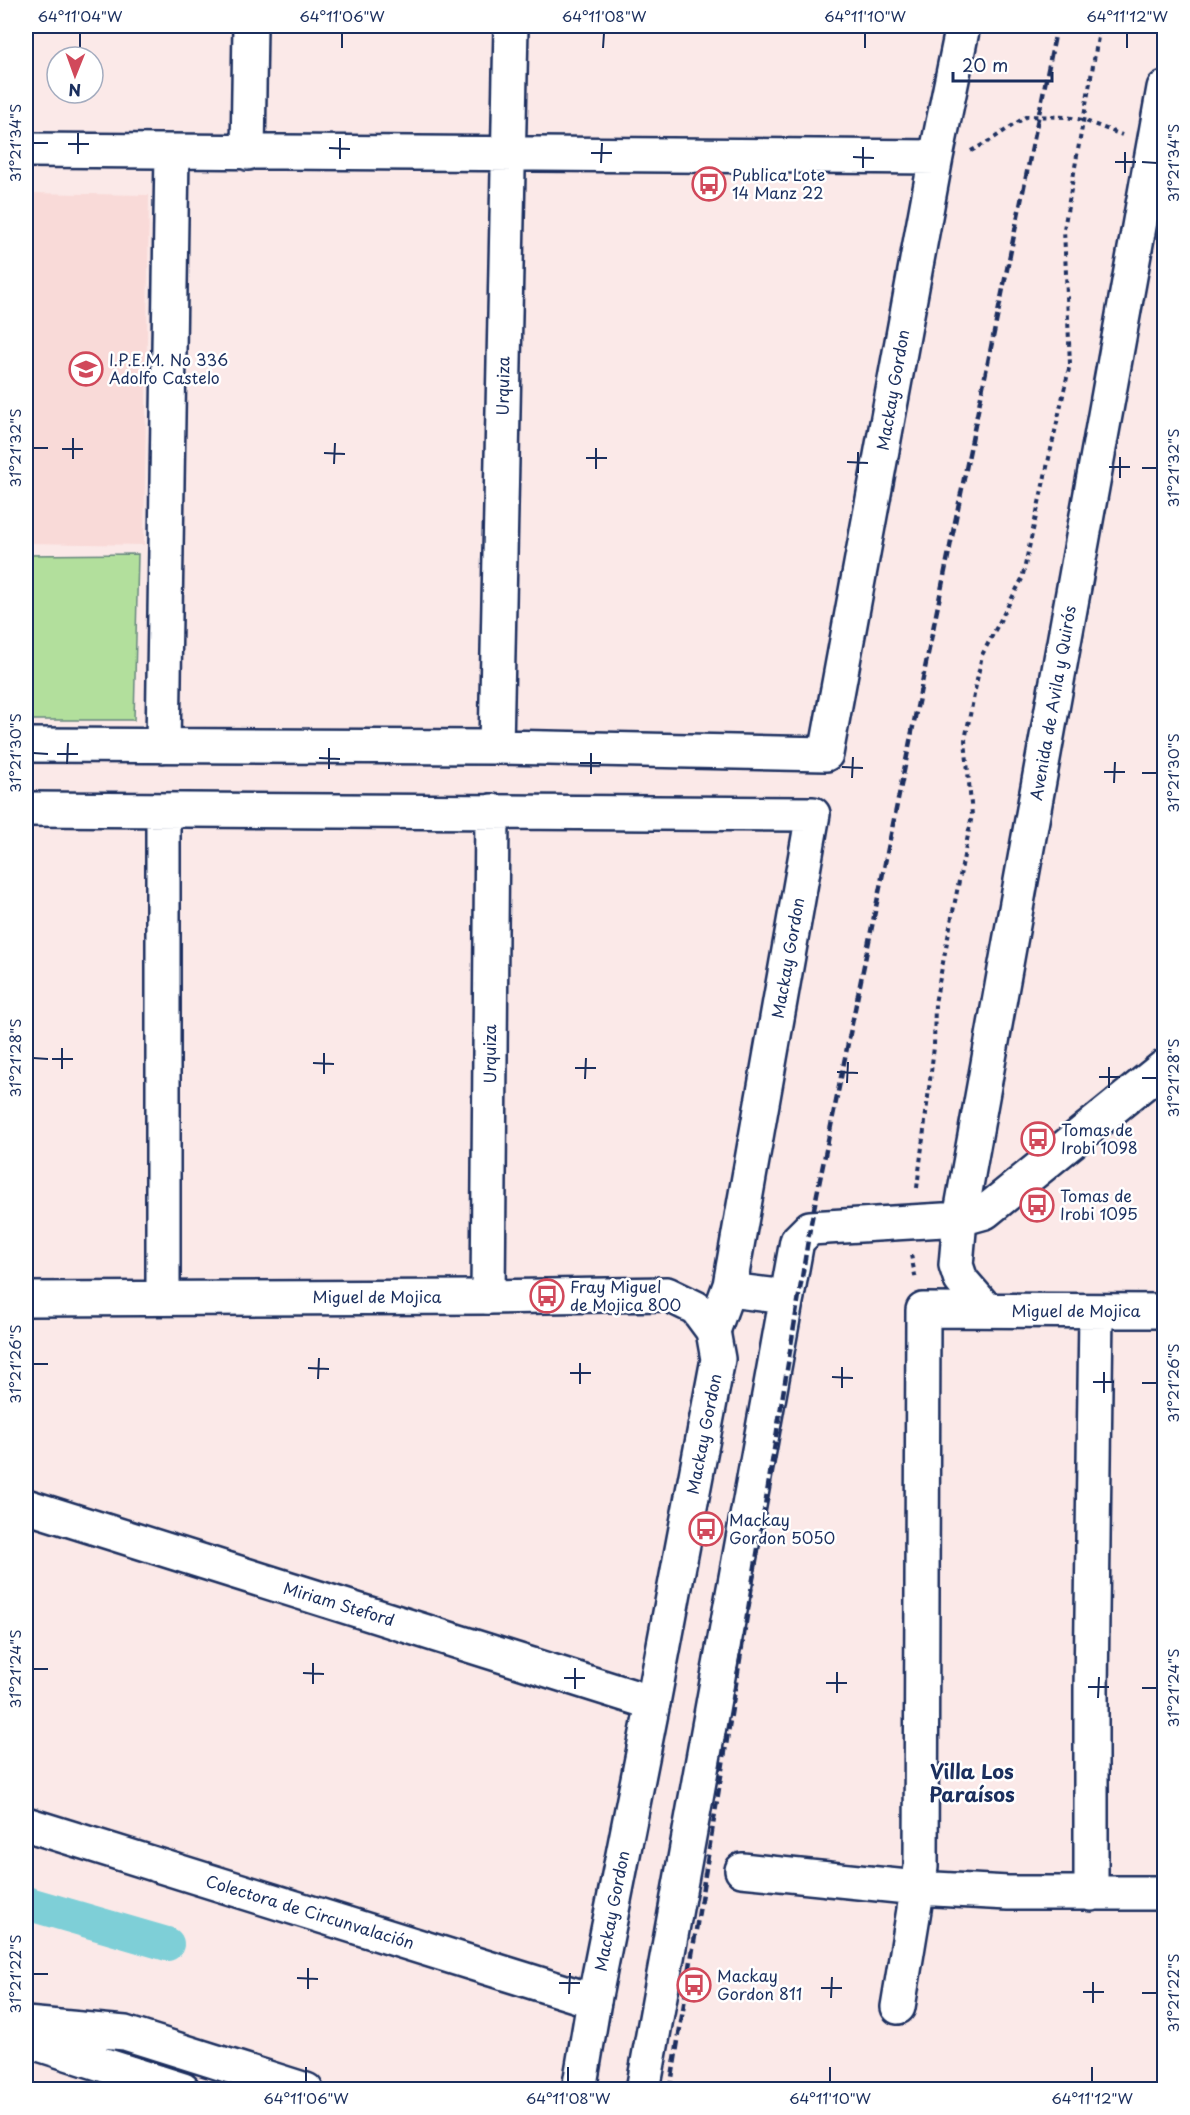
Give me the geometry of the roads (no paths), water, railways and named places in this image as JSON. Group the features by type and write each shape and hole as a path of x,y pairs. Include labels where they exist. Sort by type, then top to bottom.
{"main road":[{"path":"248,153 250,26"},
{"name":"Urquiza","path":"496,747 511,26"},
{"name":"Mackay Gordon","path":"496,747 826,754 936,157 963,26"},
{"name":"Avenida de Avila y Quirós","path":"987,1310 961,1280 956,1265 960,1220 1159,151 1164,88"},
{"path":"26,150 936,157"},
{"path":"163,746 172,152"},
{"path":"26,745 496,747"},
{"path":"26,810 492,812"},
{"path":"163,811 163,1298"},
{"name":"Urquiza","path":"489,1297 492,812"},
{"name":"Mackay Gordon","path":"492,812 813,814 729,1290 713,1330 718,1359 594,2001 579,2090"},
{"path":"643,2090 797,1241 810,1228 960,1220 985,1212 1164,1067"},
{"path":"729,1290 787,1297"},
{"name":"Miguel de Mojica","path":"26,1299 667,1294 696,1308 713,1330"},
{"name":"Miguel de Mojica","path":"917,1888 921,1855 923,1310 1164,1311"},
{"path":"1091,1894 1090,1690 1096,1311"},
{"name":"Miriam Steford","path":"26,1506 653,1703"},
{"name":"Colectora de Circunvalación","path":"26,1824 594,2001"},
{"path":"742,1870 917,1888 1091,1894 1164,1893"},
{"path":"898,2007 917,1888"},
{"path":"26,2024 125,2033 306,2090"},
{"path":"26,2040 183,2090"}],"waterway":[{"path":"26,1903 167,1944"}],"railway":[{"path":"670,2090 810,1228 1057,26"}],"place":[{"name":"Publica Lote 14 Manz 22","path":"709,184"},
{"name":"I.P.E.M. No 336 Adolfo Castelo","path":"86,369"},
{"name":"Tomas de Irobi 1098","path":"1038,1139"},
{"name":"Tomas de Irobi 1095","path":"1037,1205"},
{"name":"Fray Miguel de Mojica 800","path":"547,1296"},
{"name":"Mackay Gordon 5050","path":"706,1529"},
{"name":"Mackay Gordon 811","path":"694,1985"}],"district":[{"name":"Villa Los Paraísos","path":"972,1784"}]}
